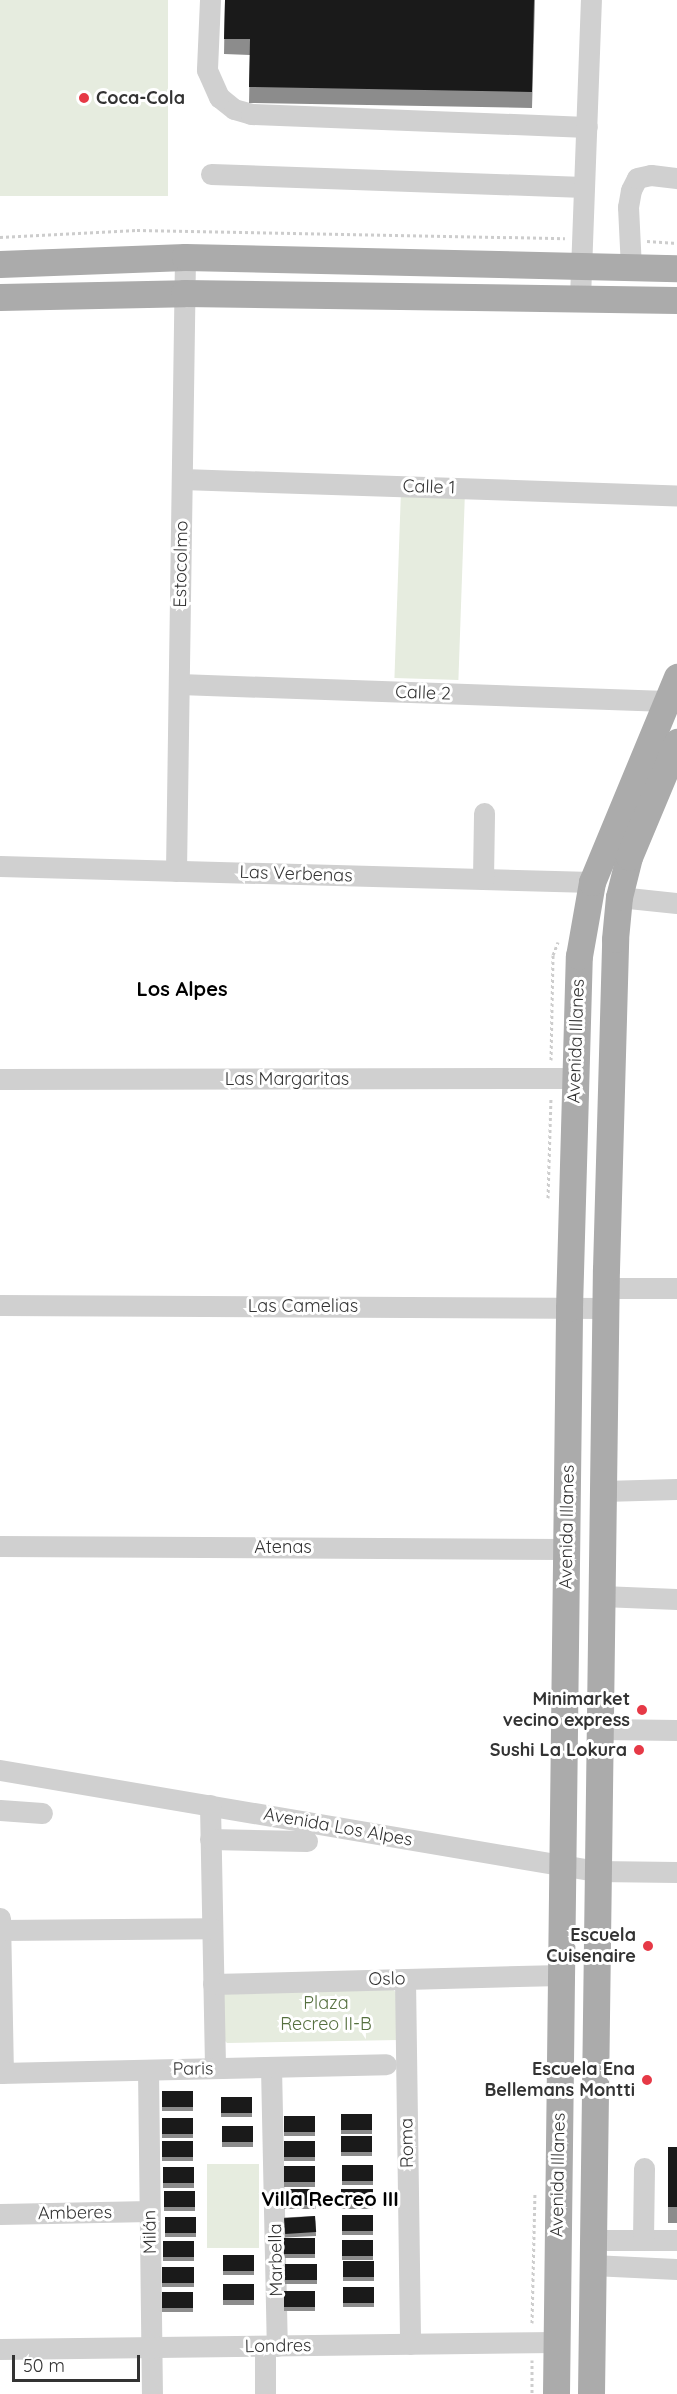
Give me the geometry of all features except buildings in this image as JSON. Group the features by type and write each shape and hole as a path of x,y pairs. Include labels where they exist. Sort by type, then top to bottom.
{"main road":[{"path":"0,264 185,257 677,268"},
{"path":"0,297 184,293 677,300"},
{"name":"Avenida Illanes","path":"556,2394 569,1308 579,956 592,882 672,689"},
{"name":"Avenida Illanes","path":"591,2394 596,1870 615,939 619,897 632,848 677,742"}],"street":[{"path":"210,0 207,70 219,97 234,109 251,114 587,127"},
{"path":"580,298 591,0"},
{"path":"211,174 585,187"},
{"path":"631,268 627,207 631,190 638,178 651,175 677,178"},
{"name":"Estocolmo","path":"176,871 185,257"},
{"name":"Calle 1","path":"182,479 677,495"},
{"name":"Calle 2","path":"179,684 672,689"},
{"path":"483,879 484,813"},
{"name":"Las Verbenas","path":"0,866 592,882"},
{"path":"619,897 677,903"},
{"name":"Las Margaritas","path":"0,1079 574,1078"},
{"name":"Las Camelias","path":"0,1305 569,1308 607,1298 677,1288"},
{"path":"603,1491 677,1489"},
{"name":"Atenas","path":"0,1546 566,1549"},
{"path":"601,1596 677,1599"},
{"path":"599,1729 677,1730"},
{"name":"Avenida Los Alpes","path":"0,1770 596,1870 677,1872"},
{"path":"210,1805 214,2068"},
{"path":"0,1810 42,1813"},
{"path":"210,1839 308,1841"},
{"path":"0,1918 1,2073"},
{"path":"0,1930 212,1928"},
{"name":"Oslo","path":"213,1984 561,1975"},
{"name":"Roma","path":"405,1979 410,2344"},
{"name":"Paris","path":"1,2073 386,2064"},
{"name":"Marbella","path":"271,2346 272,2067"},
{"name":"Milán","path":"148,2070 152,2394"},
{"path":"643,2240 644,2168"},
{"name":"Amberes","path":"0,2214 150,2211"},
{"path":"592,2252 643,2240 677,2240"},
{"path":"592,2252 677,2269"},
{"name":"Londres","path":"0,2349 556,2342"},
{"path":"265,2394 271,2346"}],"path":[{"path":"0,237 137,230 582,238"},
{"path":"630,240 677,243"}],"green space":[{"name":"Coca-Cola","path":"0,0 168,0 168,196 0,196"},
{"path":"401,490 465,492 458,680 394,678"},
{"name":"Plaza Recreo II-B","path":"390,1987 399,1995 399,2040 227,2043 219,2035 224,1988"},
{"path":"207,2164 259,2164 259,2248 207,2248"}],"place":[{"name":"Coca-Cola","path":"84,98"},
{"name":"Minimarket vecino express","path":"642,1710"},
{"name":"Sushi La Lokura","path":"639,1750"},
{"name":"Escuela Cuisenaire","path":"648,1946"},
{"name":"Escuela Ena Bellemans Montti","path":"647,2080"}],"district":[{"name":"Los Alpes","path":"182,988"},
{"name":"Villa Recreo III","path":"330,2198"}]}
